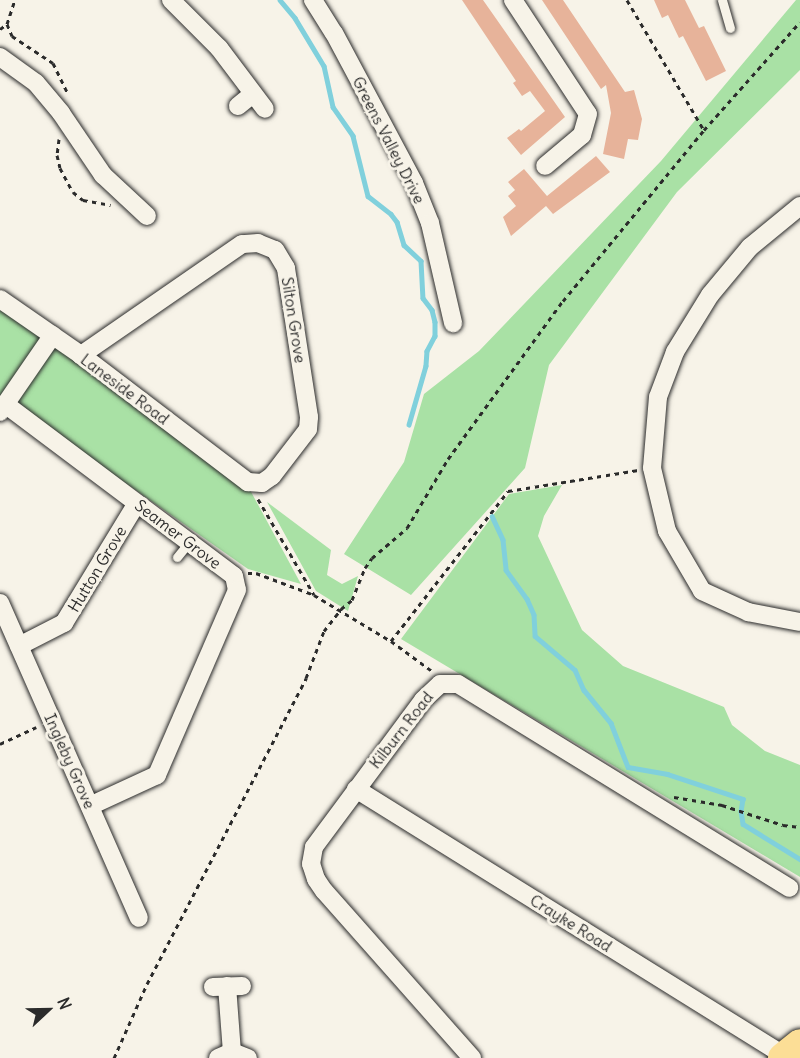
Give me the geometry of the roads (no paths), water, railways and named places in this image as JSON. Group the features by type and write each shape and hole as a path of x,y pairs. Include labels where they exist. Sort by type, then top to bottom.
{"street":[{"path":"171,0 219,48 265,109"},
{"name":"Greens Valley Drive","path":"313,0 334,33 414,183 436,245 453,323"},
{"path":"513,0 582,101 588,114 582,135 545,166"},
{"path":"0,57 36,83 61,113 103,175 147,216"},
{"path":"238,106 253,94"},
{"path":"800,206 750,247 710,295 675,352 658,397 652,468 667,531 702,591 748,612 800,622"},
{"name":"Silton Grove","path":"81,355 242,244 258,243 275,250 286,268 309,417 308,429 272,476 262,483 248,482"},
{"name":"Laneside Road","path":"1,302 53,334 248,482"},
{"path":"3,408 53,334"},
{"name":"Seamer Grove","path":"3,408 137,503 234,576 237,590 157,775 90,806"},
{"name":"Hutton Grove","path":"19,646 64,623 137,503"},
{"name":"Ingleby Grove","path":"0,603 139,918"},
{"name":"Kilburn Road","path":"472,1058 316,879 311,864 314,847 427,695 440,684 458,684 782,880"},
{"name":"Crayke Road","path":"356,789 790,1053"},
{"path":"227,986 233,1056"}],"lane":[{"path":"722,0 730,28"},
{"path":"177,557 189,542"}],"waterway":[{"path":"280,0 295,18 324,66 333,107 353,136 368,196 391,214 397,222 404,245 421,261 423,298 432,310 435,336 427,351 426,366 409,425"},
{"path":"492,516 503,540 506,570 527,599 534,615 535,636 575,670 584,690 611,723 628,767 667,774 743,799 741,811 743,824 800,859"}]}
